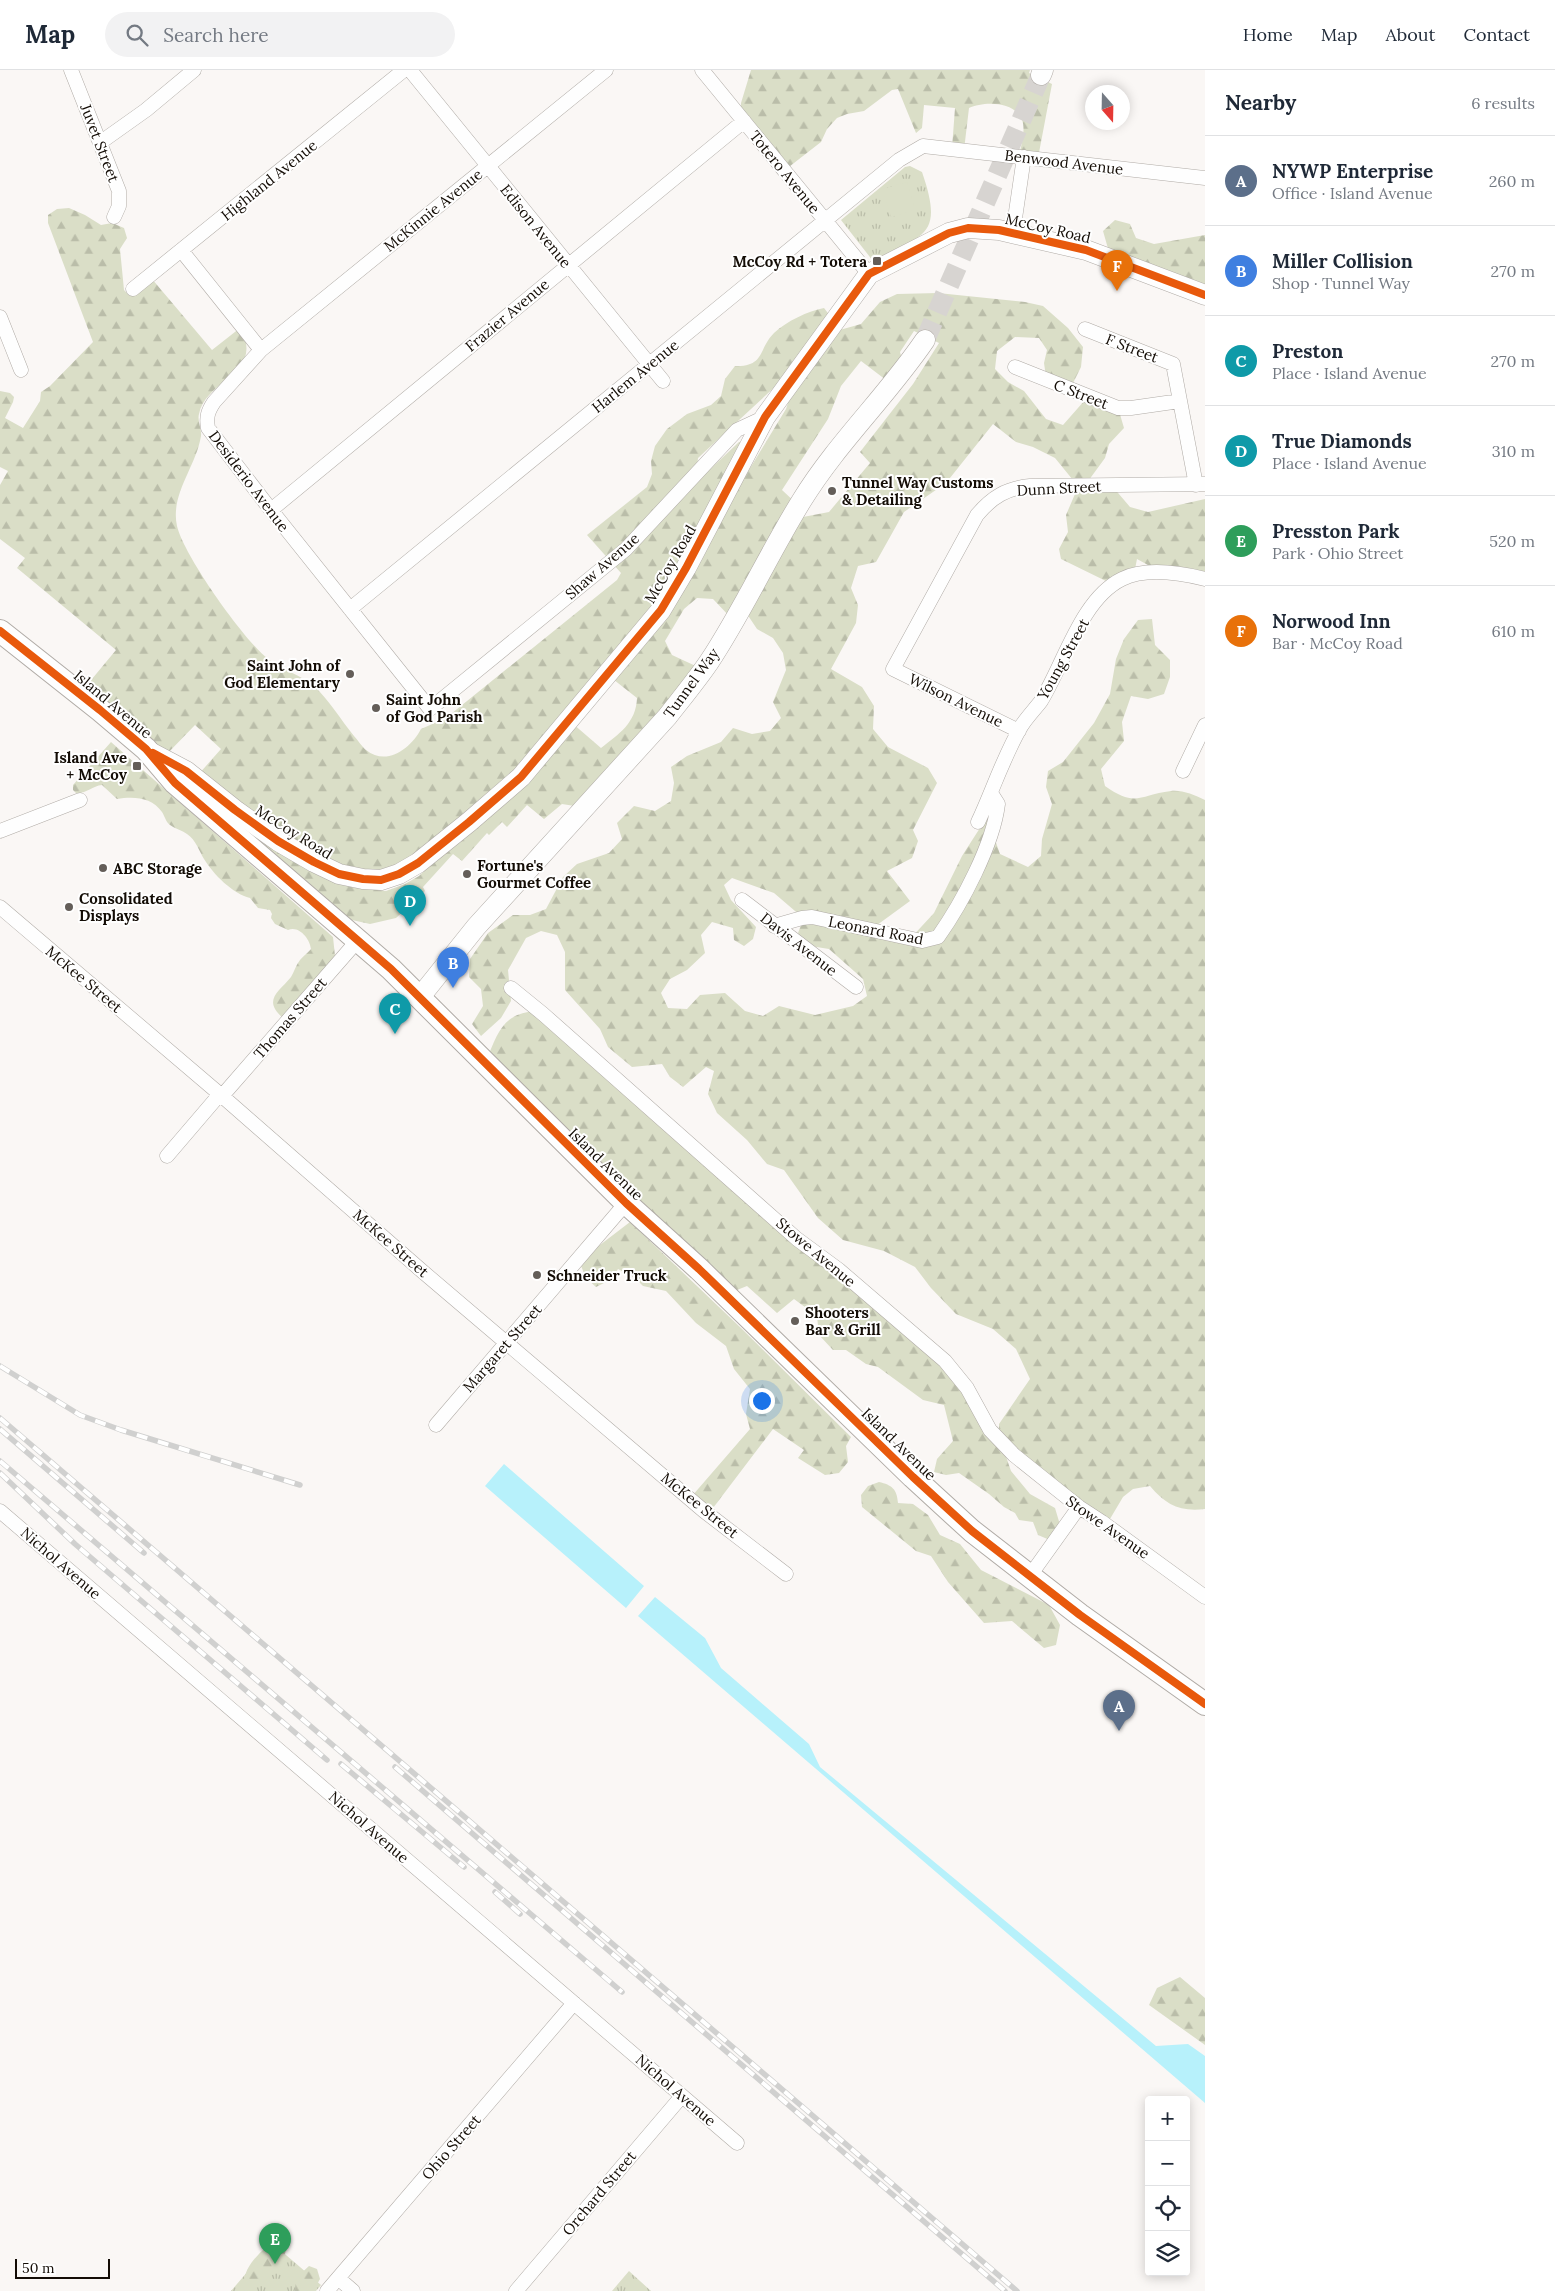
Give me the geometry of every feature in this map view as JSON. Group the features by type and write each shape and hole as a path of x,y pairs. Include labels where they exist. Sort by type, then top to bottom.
{"main road":[{"name":"Island Avenue","path":"0,630 146,749 175,783 358,940 420,997 626,1203 747,1315 913,1477 972,1531 1029,1577 1205,1704"}],"street":[{"name":"Juvet Street","path":"71,70 119,191 118,206 114,217"},
{"path":"101,142 146,110 194,70"},
{"name":"Highland Avenue","path":"133,289 404,70"},
{"name":"Edison Avenue","path":"410,70 662,381"},
{"name":"McKinnie Avenue","path":"261,350 606,70"},
{"name":"Totero Avenue","path":"702,70 868,274"},
{"name":"Frazier Avenue","path":"271,510 744,121"},
{"name":"Harlem Avenue","path":"350,609 899,160 923,146"},
{"name":"Benwood Avenue","path":"923,146 1205,178"},
{"path":"1013,232 1024,158"},
{"name":"McCoy Road","path":"146,749 186,771 278,841 314,862 339,874 363,879 381,880 399,874 418,863 521,777 661,610 686,568 765,417 868,274 949,233 968,228 1013,232 1086,250 1205,295"},
{"path":"181,250 261,350"},
{"path":"0,316 21,370"},
{"name":"F Street","path":"1085,329 1172,364 1180,401"},
{"name":"Tunnel Way","path":"420,997 476,927 667,717 689,689 726,634 802,500 830,460 904,371 925,340"},
{"name":"Desiderio Avenue","path":"261,350 214,402 207,419 208,428 430,709"},
{"name":"C Street","path":"1015,367 1118,408 1180,401"},
{"path":"1180,401 1201,485"},
{"name":"Shaw Avenue","path":"430,709 626,549 737,430 765,417"},
{"name":"Dunn Street","path":"893,669 978,515 995,496 1006,491 1030,486 1201,485"},
{"name":"Young Street","path":"978,822 1019,730 1041,701 1086,616 1096,603 1112,586 1128,577 1173,573 1205,579"},
{"name":"Wilson Avenue","path":"893,669 1019,730"},
{"path":"1183,771 1205,725"},
{"name":"Leonard Road","path":"774,926 812,917 922,941 938,937 953,916 990,838 998,804 991,793"},
{"path":"0,831 80,800"},
{"name":"Davis Avenue","path":"742,900 856,987"},
{"name":"McKee Street","path":"0,907 221,1095 422,1271 704,1510 786,1574"},
{"name":"Thomas Street","path":"166,1156 358,940"},
{"name":"Stowe Avenue","path":"511,988 760,1205 796,1239 839,1270 945,1361 967,1388 990,1430 999,1442 1079,1507 1205,1597"},
{"name":"Margaret Street","path":"436,1425 626,1203"},
{"path":"1029,1577 1079,1507"},
{"name":"Nichol Avenue","path":"0,1511 737,2143"},
{"name":"Ohio Street","path":"327,2291 574,2003"},
{"name":"Orchard Street","path":"516,2291 682,2096"},
{"path":"338,2278 353,2291"}],"green space":[{"path":"751,70 1030,70 1029,73 1052,84 1038,158 1019,156 1024,128 1022,120 1013,109 999,104 983,104 969,108 964,150 952,148 955,108 924,105 922,128 916,133 898,89 892,90 864,111 837,118 827,129 821,142 785,170 741,114 741,103"},
{"path":"910,166 922,172 931,209 930,221 917,238 873,261 841,220 905,167"},
{"path":"907,182 915,210 891,217 882,189"},
{"path":"69,208 101,225 112,223 124,228 127,238 120,249 124,290 130,296 152,279 212,350 240,328 246,343 246,356 232,375 212,392 204,402 199,414 201,436 177,503 177,526 191,557 216,597 257,649 273,663 314,686 364,749 382,757 398,753 411,743 421,729 446,718 617,580 621,573 587,535 647,487 652,474 651,461 655,446 667,429 687,414 711,405 721,396 725,379 735,366 745,366 756,360 769,339 785,324 805,314 824,308 831,317 779,383 698,458 697,468 705,474 739,442 750,441 696,551 524,772 386,875 312,858 198,775 221,749 195,725 166,755 82,691 116,650 17,568 25,558 0,539 0,485 8,471 0,467 0,391 10,393 14,397 5,418 23,428 40,401 41,392 50,386 93,342 48,223 48,215 57,209"},
{"path":"1115,220 1130,224 1136,238 1154,244 1205,235 1205,295 1111,259 1103,231"},
{"path":"938,293 1025,302 1043,306 1068,328 1083,347 1081,367 1071,387 1046,377 1044,363 1047,350 1039,338 1015,337 997,351 995,369 1008,382 1024,391 1046,419 1063,425 1085,400 1119,411 1124,428 1109,444 1105,458 1086,484 1077,485 1055,458 1033,447 1016,442 993,424 946,483 904,512 876,562 858,566 851,588 858,605 856,623 831,669 862,687 874,706 873,729 888,747 928,768 937,783 913,830 918,841 912,858 887,871 910,901 873,928 802,917 774,893 732,878 724,885 731,900 756,927 753,939 744,946 734,940 733,928 712,922 701,935 705,953 687,970 670,979 661,993 668,1008 687,1009 700,995 725,993 745,1011 763,1016 779,1006 815,1015 853,1006 867,996 863,979 829,949 804,945 798,933 803,920 909,940 934,913 962,856 987,817 1000,854 1028,867 1041,856 1042,839 1052,804 1046,787 1048,771 1063,762 1094,723 1110,694 1116,659 1124,639 1138,620 1152,619 1155,645 1170,660 1170,677 1164,694 1148,699 1131,696 1122,722 1124,741 1101,769 1105,786 1124,797 1138,798 1180,791 1205,800 1205,1509 1196,1510 1174,1506 1162,1498 1150,1486 1133,1489 1123,1497 1107,1524 1079,1507 999,1433 999,1424 1030,1379 1016,1349 993,1329 956,1314 931,1288 915,1267 884,1251 843,1240 818,1218 784,1170 767,1164 747,1140 717,1113 708,1094 714,1071 706,1067 683,1087 670,1077 662,1064 632,1067 608,1047 600,1029 565,990 565,952 557,935 541,931 526,938 508,970 511,1001 501,1018 481,1036 472,1024 483,1006 481,989 469,977 470,959 488,933 513,915 530,915 546,909 563,877 577,864 609,853 622,839 617,823 634,806 655,811 671,801 674,783 671,767 687,756 721,742 733,728 752,734 770,731 781,718 773,702 786,670 783,653 773,638 757,629 743,608 803,517 829,512 870,463 860,452 913,384 939,343 914,331 900,352 904,367 890,383 861,361 841,386 828,419 782,490 797,504 731,618 713,599 697,598 684,609 665,641 672,655 700,668 581,807 562,804 544,819 527,805 507,827 502,822 489,835 487,833 462,861 453,854 423,887 425,891 396,918 370,924 343,918 267,853 261,839 351,887 386,891 419,876 572,723 601,748 614,738 630,721 636,707 637,698 609,676 699,552 786,409 797,375 829,333 861,324 880,302 897,294"},
{"path":"1078,487 1113,487 1130,507 1148,512 1205,499 1205,577 1157,570 1137,559 1134,574 1112,584 1061,559 1059,549 1068,532 1066,515"},
{"path":"111,742 333,937 335,956 331,964 283,1018 277,1012 273,1001 291,977 297,964 311,949 306,937 296,929 288,930 275,924 271,918 270,910 258,908 250,898 224,883 208,865 193,839 169,824 162,812 153,803 136,798 117,799 102,785 80,793 76,793 73,790 73,785"},
{"path":"537,1011 944,1363 1003,1448 1011,1471 1030,1494 1055,1508 1061,1528 1052,1541 1038,1535 1033,1522 1019,1520 1015,1513 1004,1507 959,1473 946,1475 934,1472 937,1459 953,1441 944,1405 923,1400 878,1367 866,1364 846,1350 833,1350 819,1335 817,1316 794,1299 777,1313 747,1286 727,1294 486,1061 498,1033 509,1020 525,1013"},
{"path":"630,1222 851,1437 846,1446 848,1462 839,1473 825,1475 798,1458 804,1450 773,1429 710,1512 692,1496 750,1429 746,1414 750,1389 734,1369 726,1346 696,1323 666,1291 643,1286 635,1278 618,1269 612,1279 596,1287 586,1278 579,1261"},
{"path":"879,1482 893,1488 898,1503 913,1504 928,1515 940,1535 960,1544 981,1570 1049,1605 1060,1625 1056,1645 1044,1648 1012,1621 984,1623 948,1582 931,1556 916,1551 862,1507 861,1495 868,1486"},
{"path":"1180,1977 1205,1998 1205,2045 1149,2005 1157,1988"},
{"path":"279,2236 289,2244 282,2261 253,2291 245,2291 244,2282 249,2267 260,2253"},
{"path":"272,2243 321,2285 316,2291 231,2291"},
{"path":"309,2266 317,2269 320,2279 315,2291 295,2291 296,2278"},
{"path":"629,2271 651,2291 612,2291"}],"water":[{"path":"504,1464 644,1586 626,1608 485,1486"},
{"path":"655,1597 705,1638 721,1668 809,1744 820,1767 1156,2046 1188,2044 1205,2056 1205,2103 638,1616"}],"tunnel":[{"path":"925,340 1041,75"}],"railway":[{"path":"0,1366 80,1415 121,1430 300,1485"},
{"path":"0,1418 1017,2291"},
{"path":"0,1429 144,1553"},
{"path":"0,1461 622,1992"},
{"path":"0,1473 75,1544 327,1760"},
{"path":"341,1764 464,1867"},
{"path":"395,1767 1005,2291"},
{"path":"495,1892 520,1914"}],"cycle path":[{"path":"153,753 186,771 278,841 314,862 339,874 363,879 381,880 399,874 418,863 521,777 661,610 686,568 765,417 869,274 949,233 968,228 999,230 1086,250 1205,295"},
{"path":"0,631 146,749 175,783 391,969 626,1203 699,1269 913,1477 972,1531 1080,1615 1205,1704"}],"place":[{"name":"McCoy Rd + Totera","path":"877,261"},
{"name":"Norwood Inn","path":"1117,291"},
{"name":"Tunnel Way Customs & Detailing","path":"832,491"},
{"name":"Saint John of God Elementary","path":"350,674"},
{"name":"Saint John of God Parish","path":"376,708"},
{"name":"Island Ave + McCoy","path":"137,766"},
{"name":"ABC Storage","path":"103,868"},
{"name":"Fortune's Gourmet Coffee","path":"467,874"},
{"name":"Consolidated Displays","path":"69,907"},
{"name":"True Diamonds","path":"410,926"},
{"name":"Miller Collision","path":"453,988"},
{"name":"Preston","path":"395,1034"},
{"name":"Schneider Truck","path":"537,1275"},
{"name":"Shooters Bar & Grill","path":"795,1321"},
{"name":"NYWP Enterprise","path":"1119,1731"},
{"name":"Presston Park","path":"275,2264"}]}
